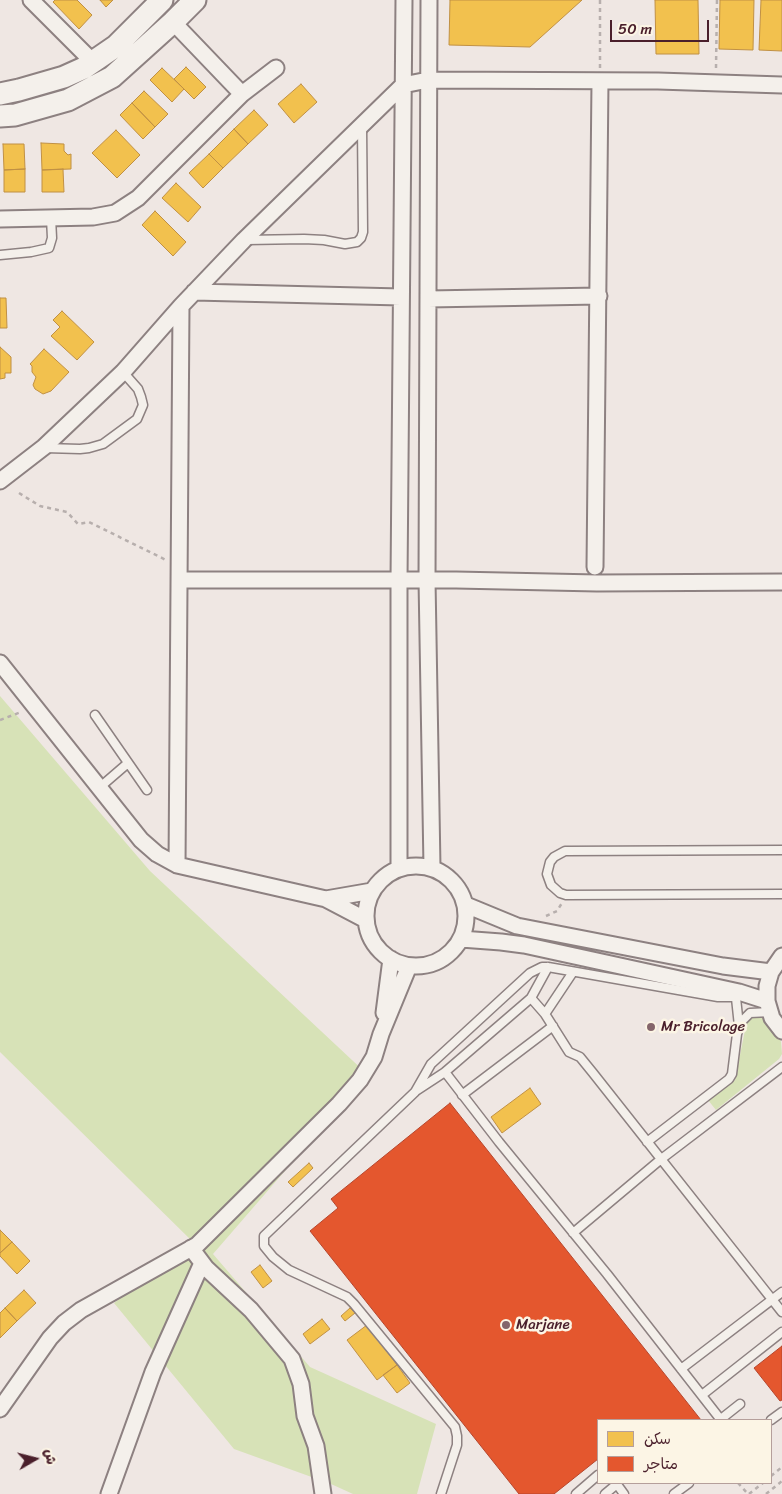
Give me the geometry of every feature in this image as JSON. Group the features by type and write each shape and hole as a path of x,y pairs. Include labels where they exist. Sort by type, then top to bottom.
{"street":[{"path":"31,0 92,61"},
{"path":"0,94 19,90 84,68 116,46 161,0"},
{"path":"0,116 15,115 68,100 112,77 174,22 195,0"},
{"path":"399,869 399,580 404,0"},
{"path":"429,0 427,580 432,867"},
{"path":"174,22 242,94"},
{"path":"0,219 106,216 126,207 138,198 242,94 276,68"},
{"path":"0,481 44,448 123,372 181,306 244,240 403,85 428,80 782,85"},
{"path":"595,567 600,81"},
{"path":"194,292 401,297"},
{"path":"428,299 599,296"},
{"path":"177,865 181,306"},
{"path":"180,580 427,580 606,583 782,582"},
{"path":"0,663 148,847 177,865 326,899 366,920"},
{"path":"408,865 432,867 450,878 459,888 466,905 467,918 461,939 451,952 436,962 427,965 409,966 391,959 381,952 369,933 366,920 368,903 372,891 387,874 408,865"},
{"path":"326,899 372,891"},
{"path":"466,905 517,926 723,966 771,972"},
{"path":"461,939 524,946 737,995 769,1006"},
{"path":"782,956 771,972 767,986 772,1018 782,1031"},
{"path":"381,1034 391,959"},
{"path":"1,1405 50,1338 64,1323 81,1310 192,1248 207,1236 345,1098 360,1080 374,1057 381,1034 409,966"},
{"path":"192,1248 206,1268 251,1310 292,1359 301,1384 305,1416 316,1446 323,1494"},
{"path":"109,1494 153,1372 202,1263"}],"lane":[{"path":"244,240 314,239 351,244 361,238 363,226 362,126"},
{"path":"0,255 31,252 48,248 52,238 51,218"},
{"path":"44,448 80,450 103,444 137,419 143,406 141,397 138,389 123,372"},
{"path":"95,715 147,790"},
{"path":"99,788 128,763"},
{"path":"782,850 565,852 559,853 550,862 547,874 551,885 560,893 566,895 782,894"},
{"path":"415,1092 431,1064 530,973 542,967 718,997 737,995 739,1026"},
{"path":"441,1494 457,1445 455,1426 354,1304 346,1297 289,1270 273,1257 264,1246 264,1236 415,1092 445,1072 531,998 548,967"},
{"path":"545,1014 573,972"},
{"path":"531,998 545,1014 569,1052 580,1057 589,1067 660,1160 782,1312"},
{"path":"646,1142 728,1079 732,1074 736,1034 739,1026 745,1016 769,1006"},
{"path":"462,1095 553,1026"},
{"path":"573,1233 660,1160 782,1067"},
{"path":"445,1072 720,1419"},
{"path":"681,1370 782,1292"},
{"path":"702,1395 782,1332"},
{"path":"722,1419 740,1404"},
{"path":"579,1493 597,1476"},
{"path":"605,1494 616,1484"},
{"path":"674,1494 688,1484"}],"path":[{"path":"600,0 600,81"},
{"path":"716,83 717,0"},
{"path":"19,492 40,506 67,512 78,524 89,522 166,560"},
{"path":"0,720 34,707"},
{"path":"540,918 557,911 566,895"},
{"path":"772,1475 782,1467"},
{"path":"766,1494 782,1481"},
{"path":"739,1484 749,1494 762,1484"}],"green space":[{"path":"0,696 150,871 368,1075 213,1254 310,1367 436,1424 417,1494 353,1494 331,1484 234,1449 114,1303 194,1243 0,1052"},
{"path":"759,1015 765,1017 777,1034 781,1042 782,1054 779,1059 716,1110 708,1100 735,1080 747,1020 750,1017"}],"building: سكن":[{"path":"55,0 77,0 92,15 79,29 53,2"},
{"path":"100,0 113,0 106,7"},
{"path":"450,0 582,0 530,47 449,45"},
{"path":"655,0 698,0 699,54 656,54"},
{"path":"720,0 754,0 753,50 719,49"},
{"path":"761,0 782,0 782,51 759,50"},
{"path":"186,67 206,87 194,99 174,79"},
{"path":"162,68 184,89 172,102 150,80"},
{"path":"301,84 317,102 294,123 278,104"},
{"path":"144,91 168,114 155,127 132,103"},
{"path":"132,103 155,127 143,139 120,115"},
{"path":"254,110 268,125 248,144 234,129"},
{"path":"234,129 248,144 223,168 209,154"},
{"path":"116,130 140,155 117,178 92,153"},
{"path":"41,143 64,144 64,151 68,155 71,154 71,169 42,170"},
{"path":"3,144 24,144 25,169 4,170"},
{"path":"209,154 223,168 203,188 189,173"},
{"path":"25,169 25,192 4,192 4,170"},
{"path":"63,169 64,192 42,192 42,170"},
{"path":"176,183 201,207 188,222 162,198"},
{"path":"155,211 186,242 173,256 142,225"},
{"path":"0,298 6,298 7,328 0,328"},
{"path":"62,311 94,342 77,360 51,336 60,327 53,320"},
{"path":"0,347 11,357 11,373 5,373 5,378 0,379"},
{"path":"44,349 69,372 51,391 43,394 35,389 33,385 36,377 32,372 30,364"},
{"path":"530,1088 541,1104 502,1133 491,1117"},
{"path":"309,1163 313,1168 293,1187 288,1182"},
{"path":"0,1230 12,1242 0,1253"},
{"path":"12,1242 30,1261 17,1274 0,1256 0,1253"},
{"path":"260,1265 272,1281 263,1288 251,1272"},
{"path":"24,1290 36,1303 17,1321 5,1308"},
{"path":"5,1308 17,1321 0,1338 0,1313"},
{"path":"350,1308 355,1313 345,1321 341,1316"},
{"path":"322,1319 330,1329 310,1344 303,1334"},
{"path":"367,1325 397,1365 377,1380 347,1340"},
{"path":"397,1365 410,1383 397,1393 383,1375"}],"building: متاجر":[{"name":"Marjane","path":"450,1103 700,1419 597,1419 597,1460 554,1494 519,1494 310,1231 338,1208 331,1199"},
{"path":"782,1346 782,1400 780,1401 754,1368"}],"place":[{"name":"Mr Bricolage","path":"651,1027"},
{"name":"Marjane","path":"506,1325"}]}
